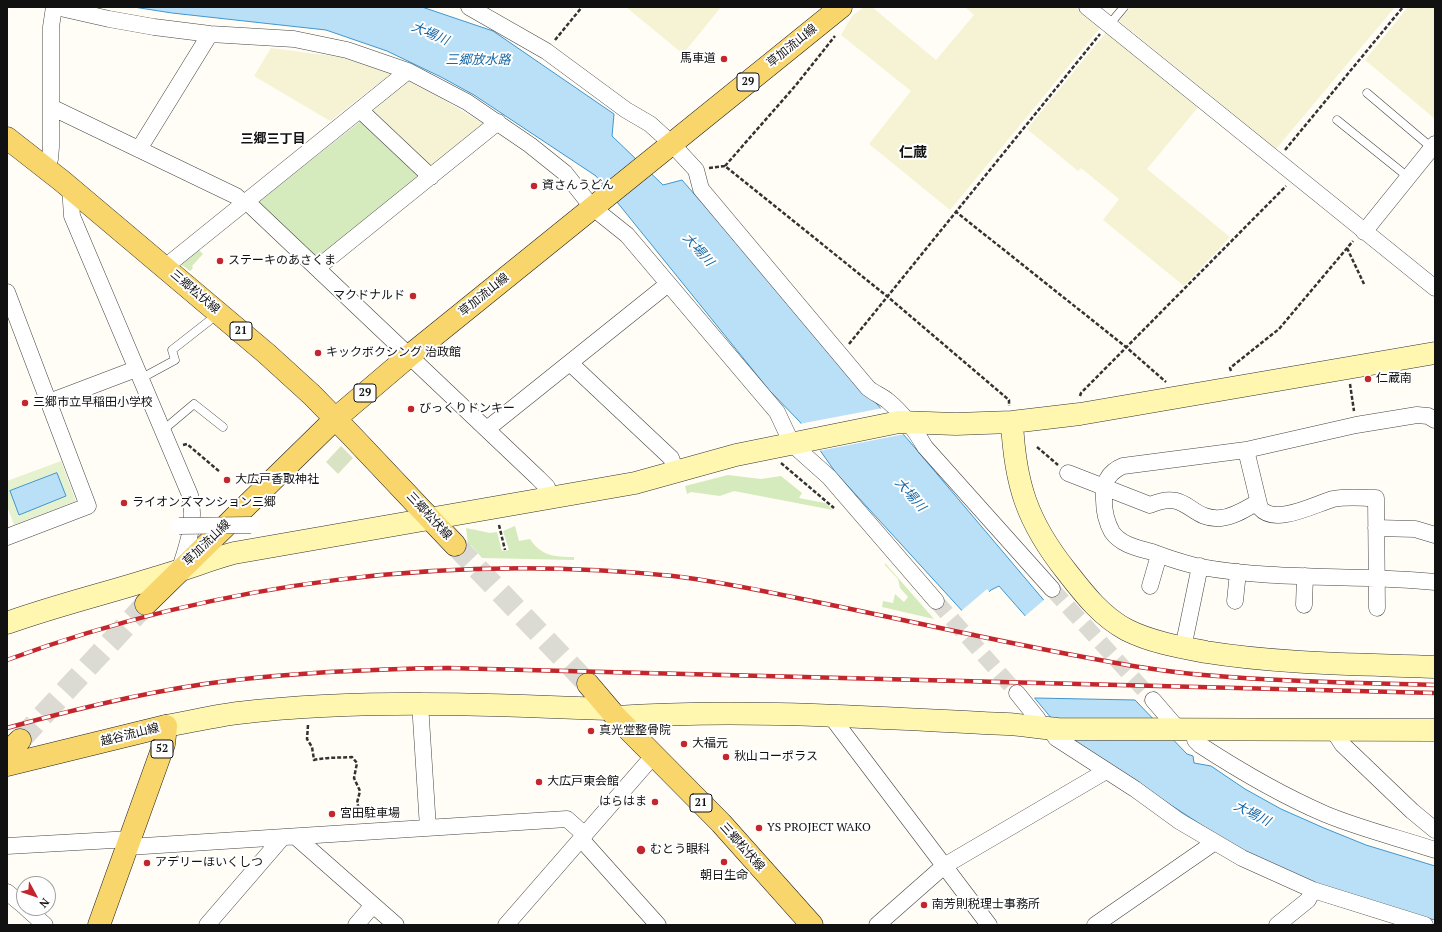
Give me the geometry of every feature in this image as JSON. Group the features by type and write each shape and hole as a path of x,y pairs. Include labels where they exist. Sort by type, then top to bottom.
{"main road":[{"name":"草加流山線","path":"146,604 179,570 335,419 409,356 841,7"},
{"name":"三郷松伏線","path":"9,144 44,166 220,312 306,390 432,518 455,545"},
{"name":"三郷松伏線","path":"588,684 612,713 721,823 812,925"},
{"name":"越谷流山線","path":"7,765 166,726 164,744 100,925"}],"street":[{"path":"44,166 50,159 51,27 55,7 109,19 210,34 294,40 320,44 353,52 408,71 467,102 498,122 565,173 627,235 777,412 798,443 936,601"},
{"path":"469,7 546,51 626,110 650,124 663,150 696,170 702,189 868,388 877,396 888,400 925,447 1052,589"},
{"path":"1087,7 1435,288"},
{"path":"139,149 210,34"},
{"path":"164,267 408,71"},
{"path":"51,107 236,196 245,202 317,268 547,487 550,497"},
{"path":"360,110 431,177"},
{"path":"317,268 498,122"},
{"path":"1363,231 1434,146"},
{"path":"70,187 72,216 190,495 193,507 190,538 179,570"},
{"path":"487,429 668,284"},
{"path":"7,292 88,506 7,537"},
{"path":"7,623 51,607 153,579 234,553 635,483 736,455 905,422 956,424 1012,422 1080,414 1435,353"},
{"path":"570,363 671,458 676,471"},
{"path":"49,402 138,374"},
{"path":"1435,420 1428,416 1417,415 1356,425 1246,450 1123,466 1114,470 1103,487 1104,503 1112,532 1125,543 1159,555 1200,566 1238,572 1376,579 1408,579 1435,582"},
{"path":"1012,422 1014,451 1021,492 1033,522 1060,564 1096,608 1128,630 1144,637 1183,648 1266,660 1435,667"},
{"path":"1246,450 1260,508 1264,513 1269,515 1309,509 1332,500 1346,497 1376,498 1377,608"},
{"path":"1068,473 1150,505 1162,500 1172,499 1183,502 1199,515 1215,518 1231,516 1258,502"},
{"path":"179,526 251,525"},
{"path":"1376,528 1415,528 1435,535"},
{"path":"1150,586 1159,555"},
{"path":"1183,648 1200,566"},
{"path":"1235,601 1238,572"},
{"path":"1304,605 1305,576"},
{"path":"1017,693 1037,718 1050,728 1056,738 1179,821 1242,858 1313,890 1425,925"},
{"path":"1153,700 1180,729 1200,745 1236,768 1275,790 1326,814 1435,850"},
{"path":"420,703 428,828"},
{"path":"166,726 244,713 304,708 420,703 612,713 830,715 1017,724 1050,728 1435,730"},
{"path":"830,715 989,925"},
{"path":"1333,730 1342,744 1412,811 1435,830"},
{"path":"506,925 654,755"},
{"path":"877,925 944,866 1106,771"},
{"path":"7,846 289,838 567,819 655,924"},
{"path":"289,838 396,925"},
{"path":"206,925 289,838"},
{"path":"1095,925 1214,842"},
{"path":"1277,925 1308,900 1313,890"},
{"path":"7,892 16,900"},
{"path":"356,925 373,905"},
{"path":"35,916 45,925"}],"lane":[{"path":"1108,25 1124,7"},
{"path":"1367,93 1434,146"},
{"path":"1337,120 1408,177"},
{"path":"138,374 175,360 172,350 220,312"},
{"path":"162,431 194,404 223,427"}],"path":[{"path":"546,51 582,7"},
{"path":"1276,161 1402,7"},
{"path":"841,354 1108,25"},
{"path":"696,170 726,166 796,85 837,33"},
{"path":"726,166 888,296 1009,400 1012,422"},
{"path":"1080,414 1078,404 1081,393 1296,176"},
{"path":"956,211 1166,380 1169,399"},
{"path":"1233,388 1230,368 1279,329 1363,231"},
{"path":"1347,248 1364,284"},
{"path":"1350,384 1356,425"},
{"path":"176,447 187,444 220,472"},
{"path":"1037,447 1068,473"},
{"path":"784,466 834,508"},
{"path":"499,525 505,550"},
{"path":"310,720 307,730 314,760 327,756 343,759 352,757 356,760 357,765 354,778 360,791 357,803 361,813 359,824"}],"shaded area":[{"path":"626,7 721,7 683,54"},
{"path":"864,7 872,7 936,60 974,15 965,7 1075,7 1100,28 950,210 869,144 911,91 841,35 852,16"},
{"path":"1131,7 1395,7 1276,149 1119,21"},
{"path":"1408,7 1435,7 1435,119 1365,60"},
{"path":"1107,31 1199,106 1147,169 1230,237 1184,286 1103,220 1119,199 1081,168 1078,171 1027,129"},
{"path":"271,48 340,57 392,73 330,121 254,76"},
{"path":"408,81 439,97 484,124 431,168 368,114"}],"green space":[{"path":"362,120 422,177 315,259 256,204"},
{"path":"199,250 203,254 192,266 193,268 190,271 179,263"},
{"path":"341,446 353,458 338,474 326,462"},
{"path":"61,461 76,501 14,525 7,506 7,481"},
{"path":"728,475 761,479 781,476 802,493 799,498 825,503 833,510 734,491 720,496 691,492 687,494 685,486"},
{"path":"515,526 519,541 530,539 534,545 544,552 561,557 574,557 574,560 482,558 471,545 468,545 466,528 490,533 497,532 502,551 509,550 503,531"},
{"path":"885,563 934,619 882,607 883,601 893,603 895,594 904,602 908,597 900,588 898,579 885,565"}],"water":[{"path":"134,7 422,7 493,31 614,114 612,136 663,185 682,180 910,442 1047,604 1028,619 999,586 991,590 965,614 836,473 800,422 769,390 596,176 474,95 387,51 326,30 172,13"},
{"path":"57,473 66,496 19,515 10,491"},
{"name":"大場川","path":"1035,698 1135,700 1187,754 1193,756 1194,763 1211,766 1245,789 1281,809 1324,828 1366,845 1435,866 1435,920 1362,901 1297,877 1252,856 1223,839 1068,738"}],"pier":[{"path":"883,408 905,434 819,451 799,424"},
{"path":"987,589 991,594 966,615 960,612"},
{"path":"1045,599 1048,605 1030,621 1027,621 1024,617"}],"tunnel":[{"path":"455,545 588,684"},
{"path":"1052,589 1153,700"},
{"path":"936,601 1017,693"},
{"path":"20,740 146,604"}],"railway":[{"path":"7,660 87,633 169,611 252,593 335,580 419,572 504,568 588,570 689,578 754,589 971,635 1109,662 1199,675 1271,680 1435,685"},
{"path":"7,728 61,713 171,689 227,681 310,673 420,668 1435,693"}],"place":[{"name":"馬車道","path":"724,59"},
{"name":"資さんうどん","path":"534,186"},
{"name":"ステーキのあさくま","path":"220,261"},
{"name":"マクドナルド","path":"413,296"},
{"name":"キックボクシング 治政館","path":"318,353"},
{"name":"仁蔵南","path":"1368,379"},
{"name":"三郷市立早稲田小学校","path":"25,403"},
{"name":"びっくりドンキー","path":"411,409"},
{"name":"大広戸香取神社","path":"227,480"},
{"name":"ライオンズマンション三郷","path":"124,503"},
{"name":"真光堂整骨院","path":"591,731"},
{"name":"大福元","path":"684,744"},
{"name":"秋山コーポラス","path":"726,757"},
{"name":"大広戸東会館","path":"539,782"},
{"name":"はらはま","path":"655,802"},
{"name":"宮田駐車場","path":"332,814"},
{"name":"YS PROJECT WAKO","path":"759,828"},
{"name":"むとう眼科","path":"641,850"},
{"name":"朝日生命","path":"724,862"},
{"name":"アデリーほいくしつ","path":"147,863"},
{"name":"南芳則税理士事務所","path":"924,905"}],"district":[{"name":"三郷三丁目","path":"273,139"},
{"name":"仁蔵","path":"913,153"}],"water label":[{"name":"三郷放水路","path":"478,60"}]}
